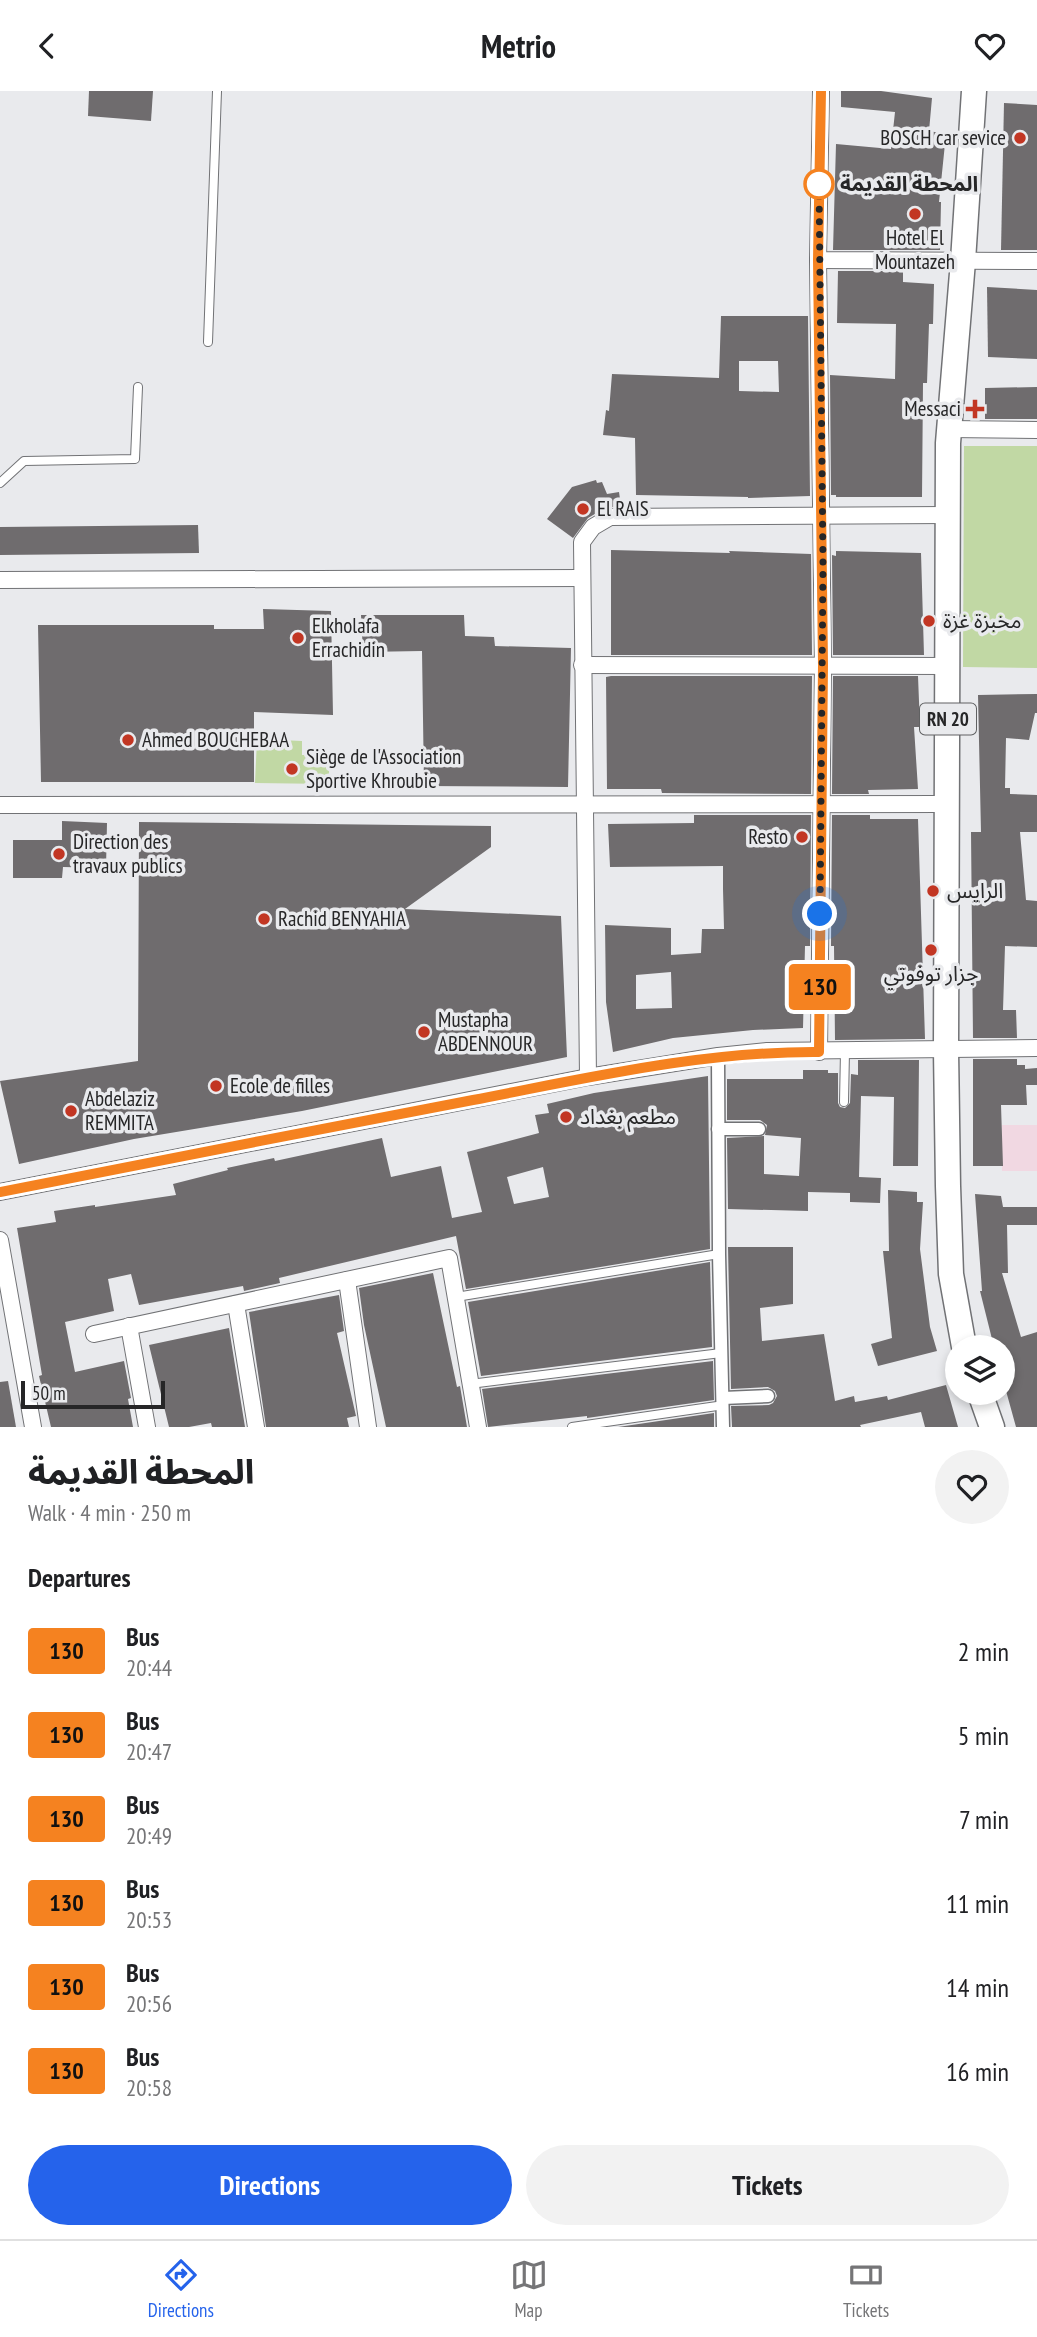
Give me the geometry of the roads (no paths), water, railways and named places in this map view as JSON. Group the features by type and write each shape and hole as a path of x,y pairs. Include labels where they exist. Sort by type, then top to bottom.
{"main road":[{"name":"RN 20","path":"962,1335 951,1274 946,1050 948,515 949,429 974,91"},
{"path":"984,1405 992,1427"}],"street":[{"path":"819,1052 823,665 818,260 821,91"},
{"path":"818,260 1037,261"},
{"path":"949,429 1037,430"},
{"path":"588,1077 582,542 593,527 610,517 948,515"},
{"path":"0,580 582,578"},
{"path":"582,665 948,666"},
{"path":"0,805 948,804"},
{"path":"0,1192 588,1077 718,1056 767,1051 1037,1048"},
{"path":"718,1056 723,1427"},
{"path":"718,1129 759,1129"},
{"path":"0,1240 33,1427"},
{"path":"94,1334 449,1258 478,1427"},
{"path":"347,1280 368,1427"},
{"path":"236,1304 256,1427"},
{"path":"129,1327 147,1427"},
{"path":"724,1402 768,1396"}],"lane":[{"path":"208,342 217,91"},
{"path":"0,482 24,461 135,459 138,387"},
{"path":"844,1102 845,1051"},
{"path":"456,1297 719,1254"},
{"path":"470,1384 720,1353"},
{"path":"572,1427 724,1402"}],"place":[{"name":"BOSCH car sevice","path":"1020,138"},
{"name":"المحطة القديمة","path":"819,184"},
{"name":"Hotel El Mountazeh","path":"915,214"},
{"name":"Messaci","path":"975,409"},
{"name":"El RAIS","path":"583,509"},
{"name":"مخبزة غزة","path":"929,621"},
{"name":"Elkholafa Errachidin","path":"298,638"},
{"name":"Ahmed BOUCHEBAA","path":"128,740"},
{"name":"Siège de l'Association Sportive Khroubie","path":"292,769"},
{"name":"Resto","path":"802,837"},
{"name":"Direction des travaux publics","path":"59,854"},
{"name":"الرايس","path":"933,891"},
{"name":"Rachid BENYAHIA","path":"264,919"},
{"name":"جزار توفوتي","path":"931,950"},
{"name":"Mustapha ABDENNOUR","path":"424,1032"},
{"name":"Ecole de filles","path":"216,1086"},
{"name":"Abdelaziz REMMITA","path":"71,1111"},
{"name":"مطعم بغداد","path":"566,1117"}]}
